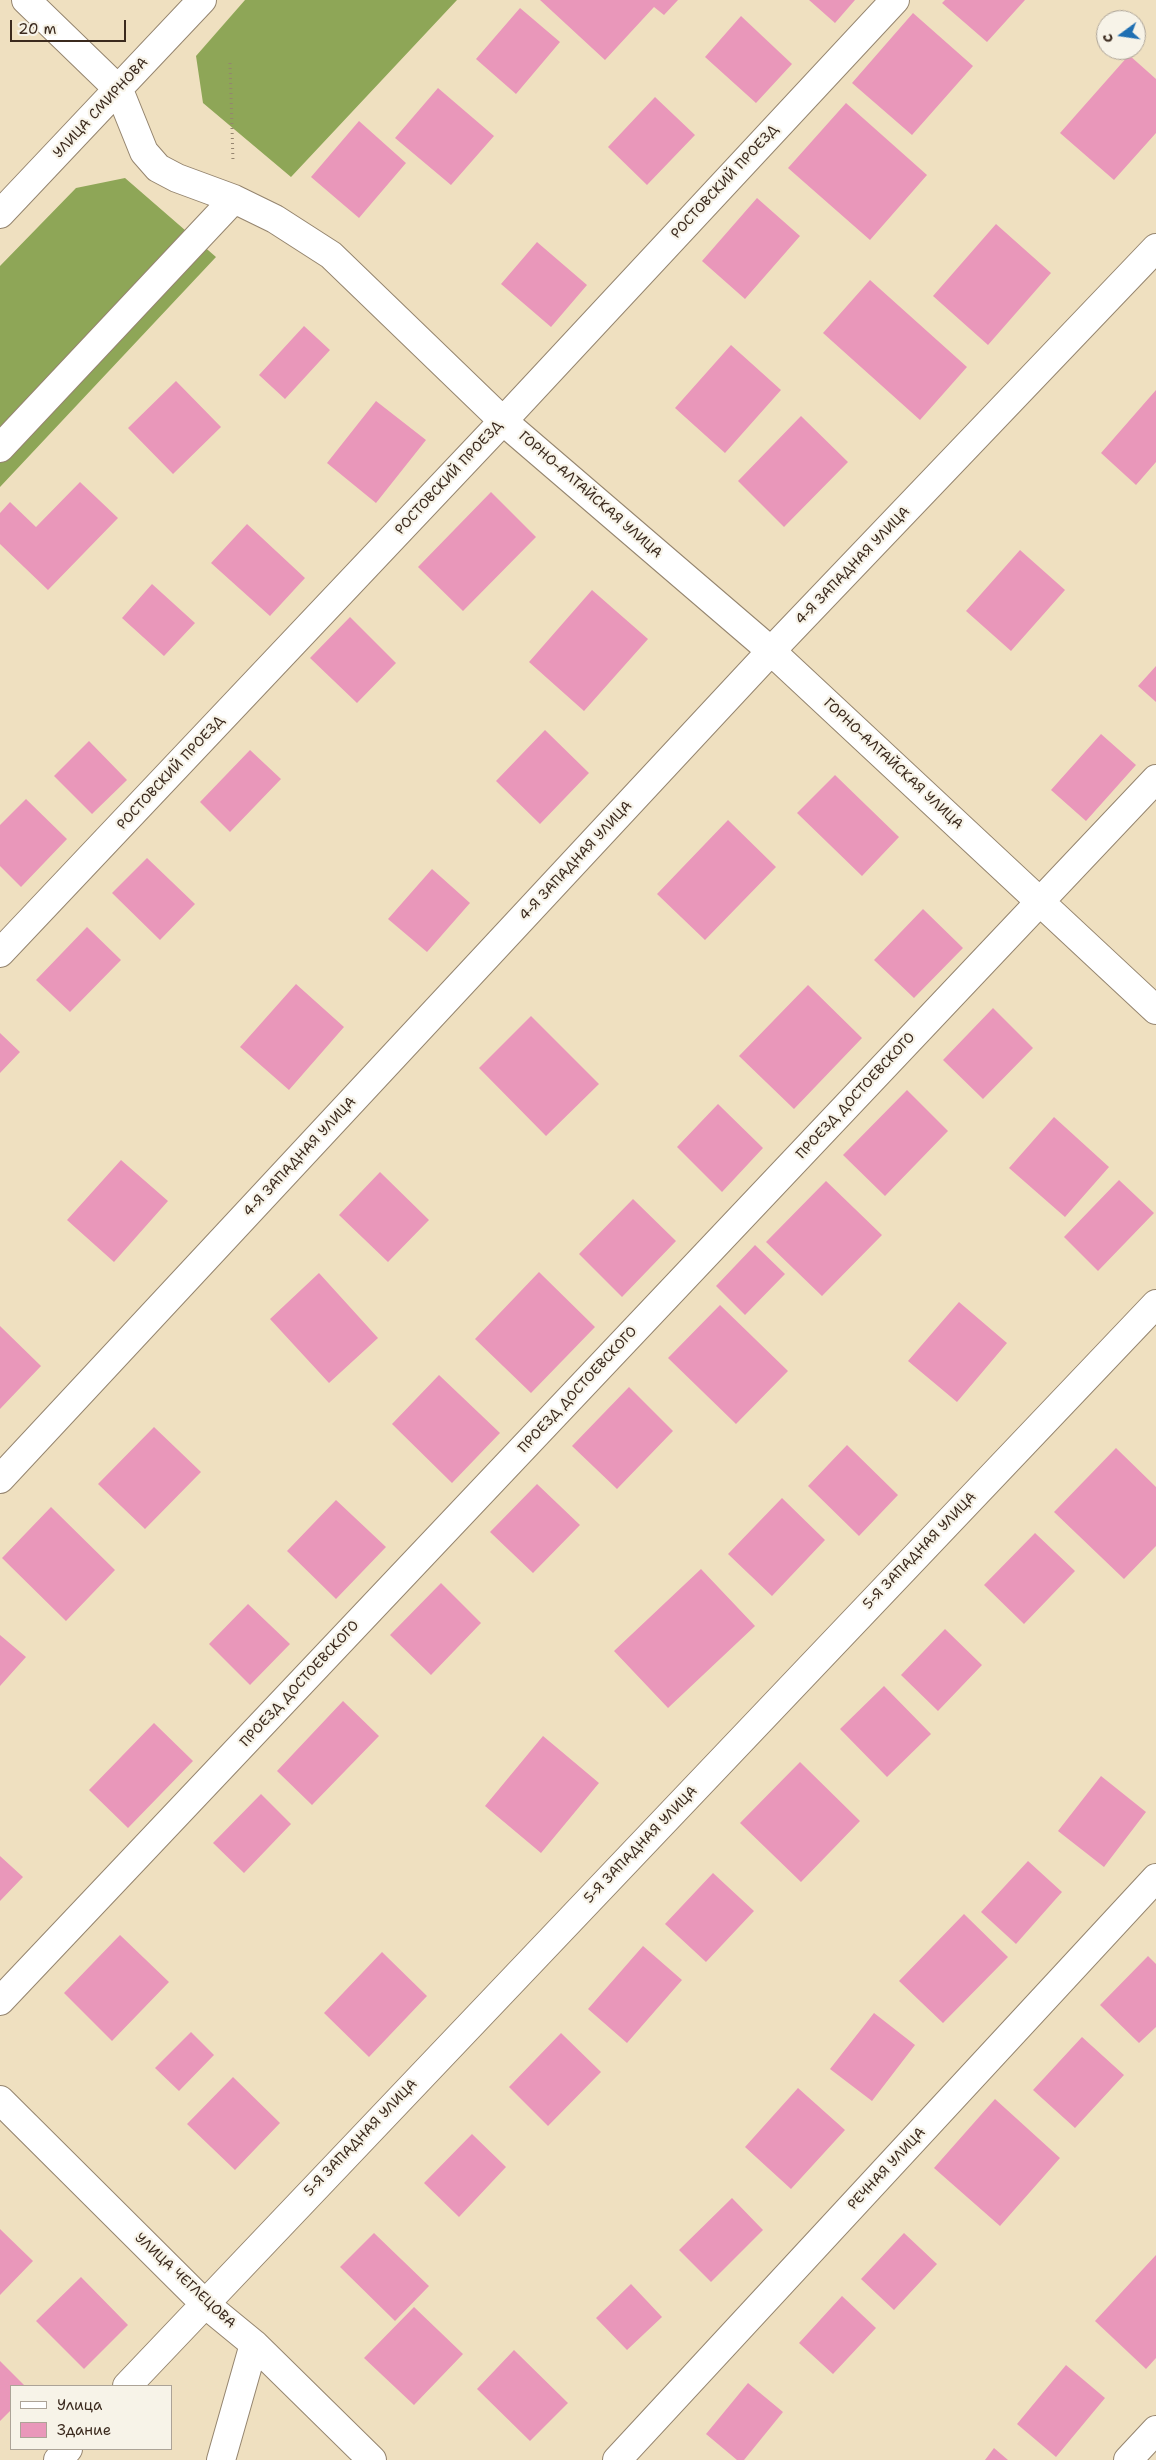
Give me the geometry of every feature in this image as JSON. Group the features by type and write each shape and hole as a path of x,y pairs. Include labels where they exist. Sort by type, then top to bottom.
{"street":[{"name":"ГОРНО-АЛТАЙСКАЯ УЛИЦА","path":"26,0 119,90 144,152 158,168 177,178 234,199 275,219 332,255 503,421 772,651 1156,1010"},
{"name":"УЛИЦА СМИРНОВА","path":"0,214 202,0"},
{"name":"РОСТОВСКИЙ ПРОЕЗД","path":"0,953 503,421 895,0"},
{"path":"0,448 234,199"},
{"name":"4-Я ЗАПАДНАЯ УЛИЦА","path":"0,1479 772,651 1156,248"},
{"name":"ПРОЕЗД ДОСТОЕВСКОГО","path":"0,2001 1156,779"},
{"name":"5-Я ЗАПАДНАЯ УЛИЦА","path":"127,2385 1156,1304"},
{"name":"РЕЧНАЯ УЛИЦА","path":"617,2460 1156,1878"},
{"name":"УЛИЦА ЧЕГЛЕЦОВА","path":"0,2100 204,2303 254,2344 372,2460"},
{"path":"221,2460 254,2344"},
{"path":"1128,2460 1156,2430"},
{"path":"58,2460 67,2450"}],"path":[{"path":"230,63 234,199"}],"green space":[{"path":"245,0 457,0 291,177 203,103 196,56"},
{"path":"125,178 216,257 0,487 0,266 76,188"}],"building":[{"path":"540,0 678,0 664,15 654,7 605,60"},
{"path":"809,0 855,0 835,23"},
{"path":"945,0 1025,0 987,42 942,3"},
{"path":"520,8 560,42 516,94 476,59"},
{"path":"913,13 973,66 912,135 852,83"},
{"path":"741,16 792,64 756,103 705,57"},
{"path":"1125,60 1135,60 1156,79 1156,133 1114,180 1060,133"},
{"path":"438,88 494,136 451,185 395,138"},
{"path":"655,97 695,135 647,185 608,147"},
{"path":"846,103 927,175 870,240 788,168"},
{"path":"359,121 406,163 359,218 311,177"},
{"path":"757,198 800,236 745,299 702,261"},
{"path":"996,224 1051,273 988,345 933,296"},
{"path":"537,242 587,285 551,327 501,284"},
{"path":"870,280 967,367 920,420 823,333"},
{"path":"304,326 330,350 285,399 259,375"},
{"path":"731,345 781,390 725,453 675,408"},
{"path":"176,381 221,427 173,474 128,428"},
{"path":"1156,390 1156,462 1136,485 1101,453"},
{"path":"376,401 426,440 376,503 327,463"},
{"path":"801,416 848,462 784,527 738,481"},
{"path":"80,482 118,518 48,590 0,544 0,513 10,502 36,527"},
{"path":"491,492 536,537 463,611 418,567"},
{"path":"247,524 305,578 270,616 211,563"},
{"path":"1020,550 1065,590 1011,651 966,611"},
{"path":"152,584 195,623 164,656 122,618"},
{"path":"592,590 648,639 584,711 529,662"},
{"path":"350,617 396,663 357,703 310,658"},
{"path":"1156,666 1156,702 1138,686"},
{"path":"545,730 589,773 540,824 496,781"},
{"path":"1101,734 1136,765 1086,821 1051,790"},
{"path":"89,741 127,780 92,814 54,776"},
{"path":"250,750 281,779 230,832 200,802"},
{"path":"835,775 899,837 862,876 797,813"},
{"path":"26,799 67,839 21,887 0,866 0,825"},
{"path":"728,820 776,867 705,940 657,894"},
{"path":"147,858 195,904 160,940 112,893"},
{"path":"432,869 470,903 427,952 388,919"},
{"path":"923,909 963,948 914,998 874,960"},
{"path":"87,927 121,960 70,1012 36,980"},
{"path":"296,984 344,1027 289,1090 240,1047"},
{"path":"808,985 862,1038 794,1109 739,1056"},
{"path":"993,1008 1033,1048 983,1099 943,1060"},
{"path":"531,1016 599,1084 546,1136 479,1068"},
{"path":"0,1033 20,1052 0,1073"},
{"path":"907,1090 948,1131 885,1196 843,1155"},
{"path":"718,1104 763,1148 722,1192 677,1147"},
{"path":"1054,1117 1109,1167 1065,1217 1009,1168"},
{"path":"121,1160 168,1201 114,1262 67,1220"},
{"path":"380,1172 429,1220 388,1262 339,1215"},
{"path":"1119,1180 1154,1213 1098,1271 1064,1237"},
{"path":"826,1181 882,1235 822,1296 766,1242"},
{"path":"633,1199 676,1241 622,1297 579,1254"},
{"path":"755,1245 785,1274 745,1315 716,1286"},
{"path":"539,1272 595,1327 531,1393 475,1339"},
{"path":"319,1273 378,1338 329,1383 270,1319"},
{"path":"959,1302 1007,1343 957,1402 908,1361"},
{"path":"720,1305 788,1371 736,1424 668,1358"},
{"path":"0,1326 41,1366 0,1409"},
{"path":"439,1375 500,1433 452,1483 392,1424"},
{"path":"629,1387 673,1431 617,1489 572,1446"},
{"path":"154,1427 201,1472 145,1529 98,1484"},
{"path":"847,1445 898,1495 859,1536 808,1486"},
{"path":"1116,1448 1156,1487 1156,1546 1124,1579 1054,1512"},
{"path":"537,1484 580,1525 533,1573 490,1532"},
{"path":"782,1498 825,1540 772,1596 728,1554"},
{"path":"336,1500 386,1547 336,1599 287,1551"},
{"path":"51,1507 115,1570 66,1621 2,1558"},
{"path":"1035,1533 1075,1571 1024,1624 984,1585"},
{"path":"701,1569 755,1626 668,1708 614,1651"},
{"path":"441,1583 481,1623 431,1675 390,1635"},
{"path":"248,1604 290,1644 250,1685 209,1644"},
{"path":"945,1629 982,1665 938,1711 901,1675"},
{"path":"0,1635 26,1657 0,1686"},
{"path":"884,1686 931,1734 887,1777 840,1729"},
{"path":"343,1701 379,1736 312,1805 277,1771"},
{"path":"154,1723 193,1761 128,1828 89,1790"},
{"path":"543,1736 599,1783 541,1853 485,1806"},
{"path":"800,1762 860,1821 801,1882 740,1823"},
{"path":"1101,1776 1146,1812 1104,1867 1058,1831"},
{"path":"261,1794 291,1824 244,1873 213,1843"},
{"path":"0,1856 23,1877 0,1901"},
{"path":"1028,1861 1062,1892 1016,1944 981,1912"},
{"path":"713,1873 754,1911 706,1962 665,1924"},
{"path":"964,1914 1008,1957 943,2023 899,1981"},
{"path":"120,1935 169,1982 112,2041 64,1993"},
{"path":"643,1946 682,1980 627,2043 588,2009"},
{"path":"382,1952 427,1996 369,2057 324,2013"},
{"path":"1148,1956 1156,1964 1156,2027 1139,2043 1100,2005"},
{"path":"874,2013 915,2045 872,2101 830,2069"},
{"path":"191,2032 214,2055 179,2091 155,2068"},
{"path":"561,2033 601,2072 548,2126 509,2087"},
{"path":"1082,2037 1124,2075 1075,2128 1033,2090"},
{"path":"233,2077 280,2123 235,2170 187,2124"},
{"path":"798,2088 845,2130 791,2189 745,2147"},
{"path":"995,2099 1060,2158 1000,2226 934,2168"},
{"path":"472,2134 506,2167 459,2217 424,2183"},
{"path":"732,2198 763,2230 711,2282 679,2250"},
{"path":"0,2229 33,2261 0,2295"},
{"path":"374,2233 429,2286 395,2321 340,2267"},
{"path":"904,2233 937,2264 894,2310 861,2279"},
{"path":"1156,2255 1156,2358 1146,2369 1095,2321"},
{"path":"81,2277 128,2325 84,2369 36,2321"},
{"path":"631,2284 662,2317 627,2350 596,2318"},
{"path":"842,2296 876,2328 833,2374 799,2343"},
{"path":"414,2307 463,2354 414,2405 364,2358"},
{"path":"514,2350 568,2403 530,2441 477,2389"},
{"path":"0,2361 24,2385 10,2385 10,2411 0,2421"},
{"path":"1066,2365 1105,2398 1056,2457 1017,2424"},
{"path":"748,2383 783,2412 744,2460 737,2460 706,2434"},
{"path":"994,2448 1008,2460 985,2460"}]}
